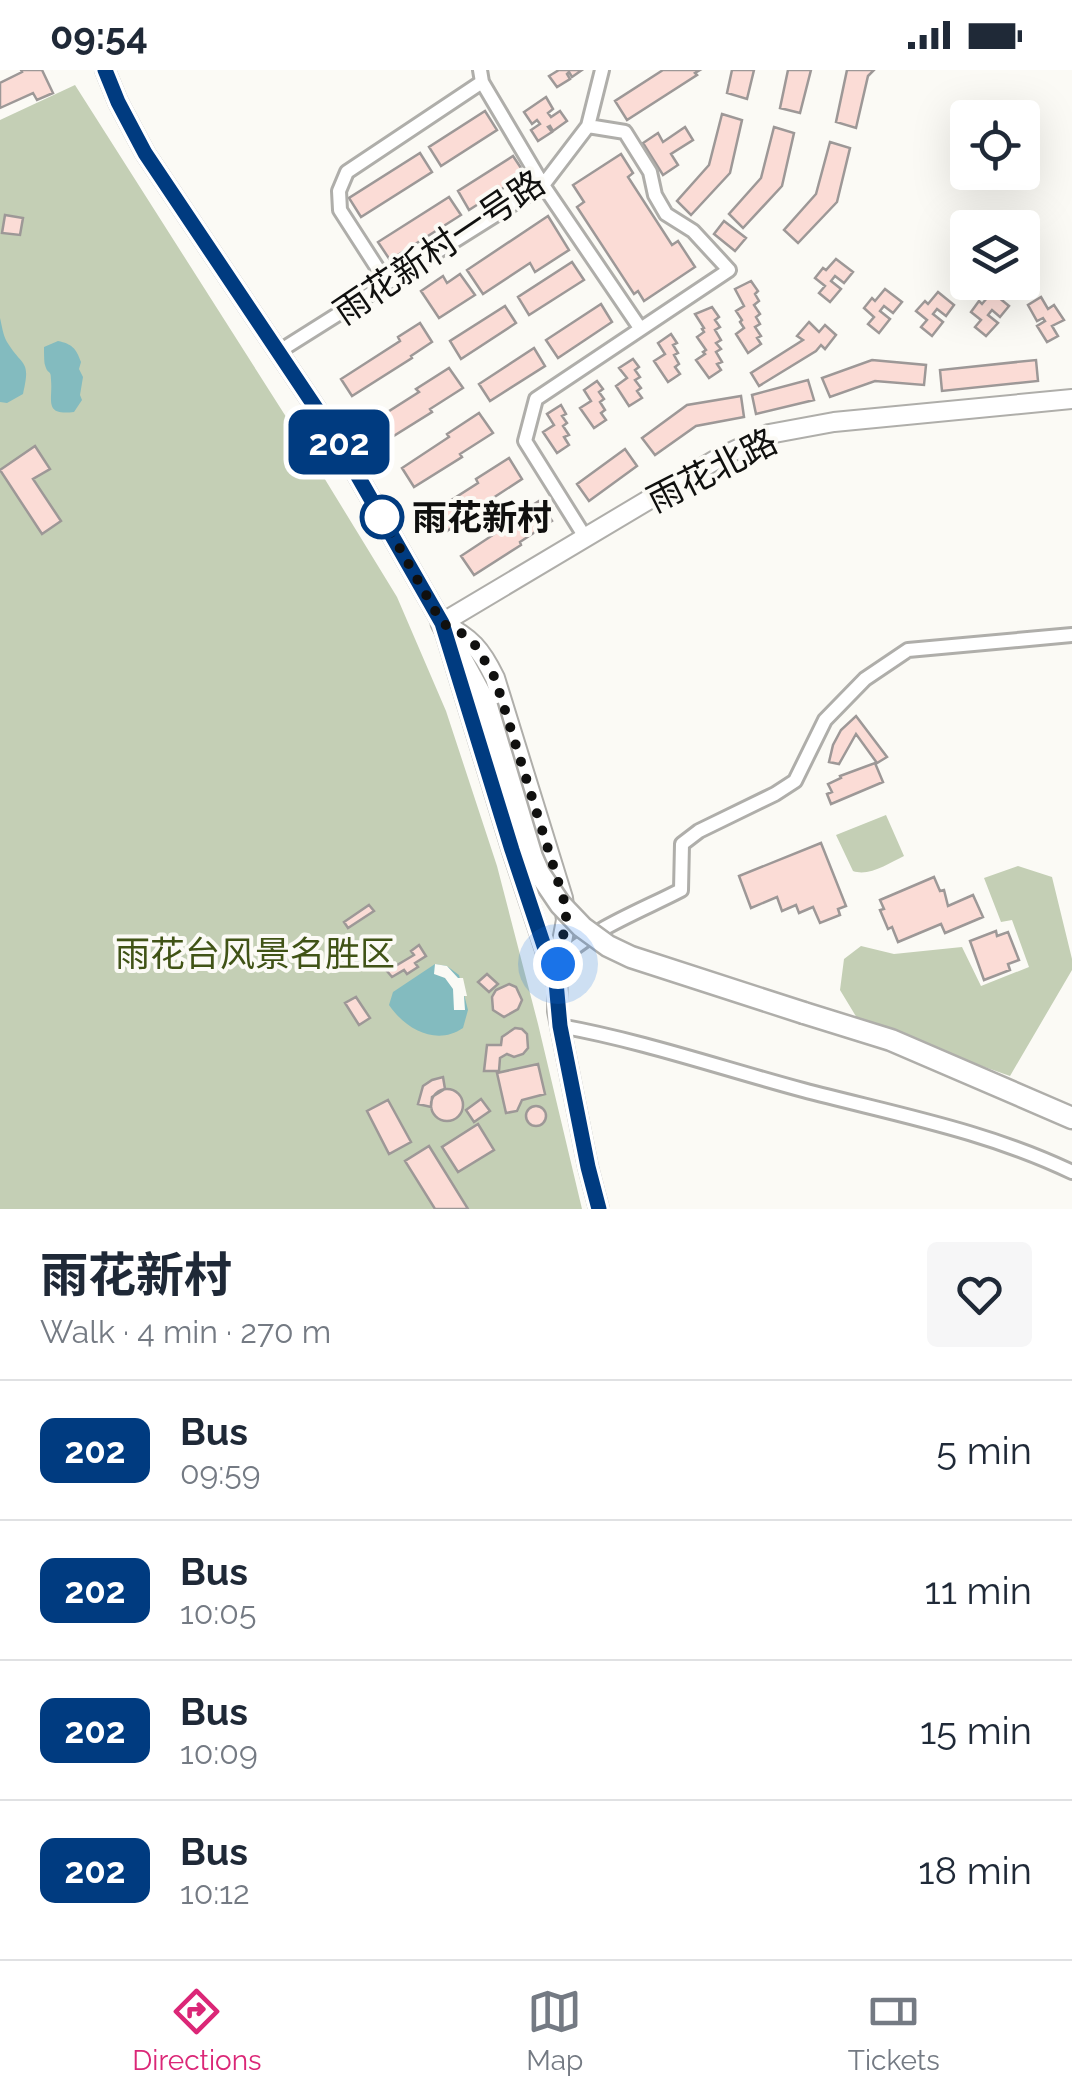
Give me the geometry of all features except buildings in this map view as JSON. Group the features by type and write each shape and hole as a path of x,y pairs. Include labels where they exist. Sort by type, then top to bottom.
{"main road":[{"path":"442,623 487,706 532,857 548,888 582,927 631,957 891,1040 1072,1118"}],"street":[{"path":"105,70 145,153 336,438 442,623 512,850 557,973"},
{"name":"雨花新村一号路","path":"278,352 544,185 588,126 602,70"},
{"path":"387,283 340,210 339,191 347,172 481,76 544,185 640,328"},
{"path":"586,537 525,441 536,399 730,270 693,231 666,214 655,195 650,172 625,132 588,126"},
{"name":"雨花北路","path":"442,623 717,459 770,434 834,422 1072,399"},
{"path":"442,623 476,646 495,678 566,907 557,973 560,1026 599,1209"},
{"path":"557,973 571,950 681,890 682,844 699,831 795,781 826,720 865,678 908,650 1072,636"},
{"path":"560,1026 614,1036 802,1090 965,1131 1072,1172"}],"green space":[{"name":"雨花台风景名胜区","path":"75,85 397,597 446,711 497,866 582,1209 0,1209 0,120"},
{"path":"886,815 904,856 872,871 853,871 836,835"},
{"path":"1018,866 1052,877 1072,970 1010,1076 860,1023 840,990 844,959 861,946 894,954 962,947 981,986 1029,967 1012,920 1001,922 984,878"}],"water":[{"path":"0,318 6,339 26,369 23,394 7,403 0,402"},
{"path":"58,341 73,347 81,362 82,400 74,412 58,412 52,405 44,347"},
{"path":"435,964 447,966 459,975 468,1010 463,1028 443,1036 413,1028 389,1005 393,992"}],"pier":[{"path":"435,964 447,966 463,978 465,1010 454,1010 453,989 445,978 434,974"}],"bus line":[{"name":"202","path":"105,70 145,153 336,438 442,623 556,982 560,1026 599,1209"}],"place":[{"name":"雨花新村","path":"382,517"}],"route":[{"path":"382,517 442,623 476,646 495,678 566,907 558,964"}]}
